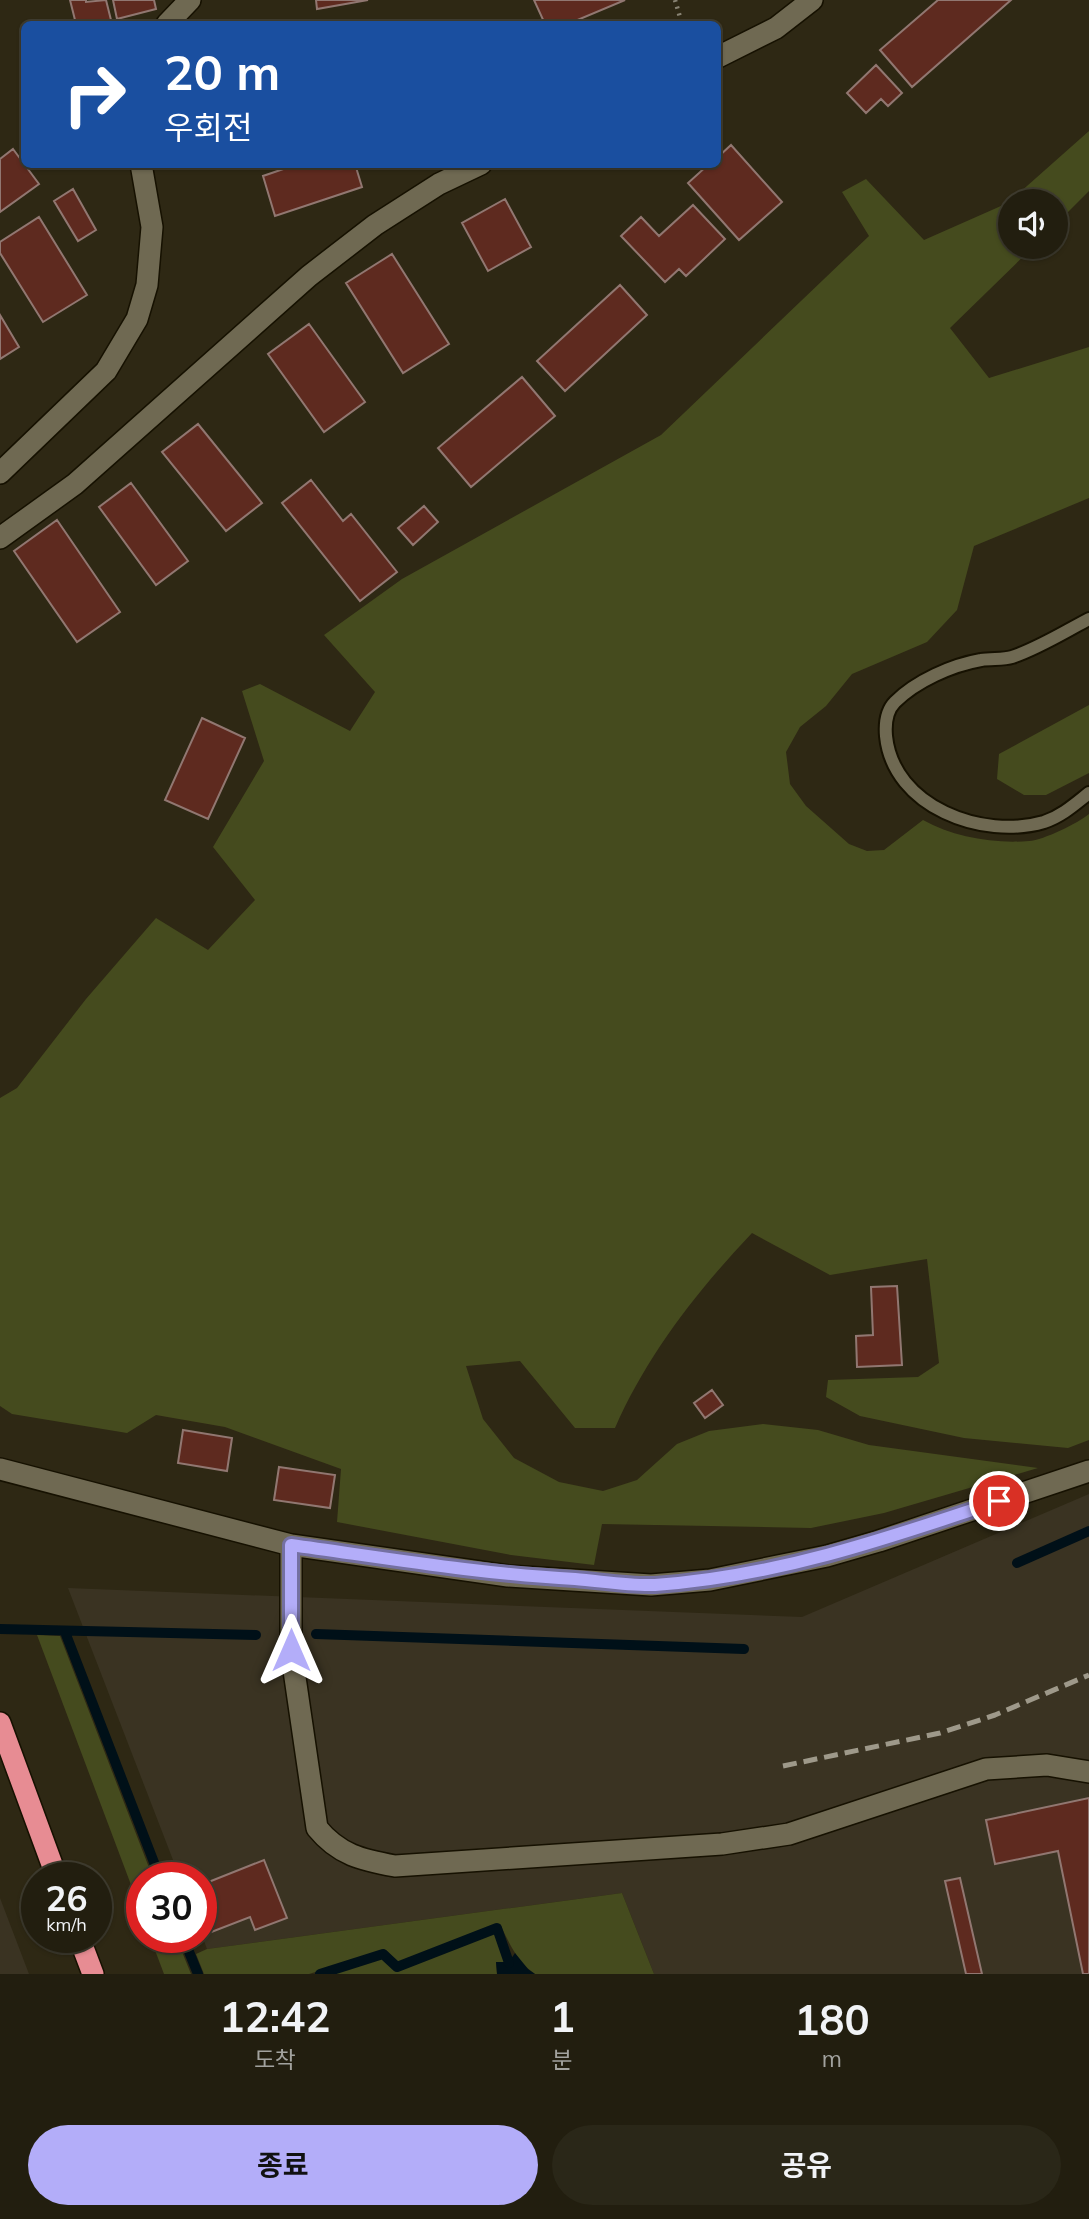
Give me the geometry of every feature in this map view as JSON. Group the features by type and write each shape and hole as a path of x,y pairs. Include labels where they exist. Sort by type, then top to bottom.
{"highway":[{"path":"0,1723 51,1862"},
{"path":"85,1953 93,1974"}],"street":[{"path":"170,21 190,0"},
{"path":"721,56 776,28 812,0"},
{"path":"0,473 106,371 137,319 147,285 152,227 142,168"},
{"path":"0,538 75,484 309,276 342,250 375,225 439,184 473,168"},
{"path":"0,1469 291,1545 508,1576 651,1585 709,1580 827,1556 1089,1471"},
{"path":"291,1545 291,1650 317,1828 330,1843 370,1862 395,1866 722,1844 789,1833 986,1769 1047,1765 1089,1772"}],"lane":[{"path":"1089,619 1011,658 980,660 914,685 892,704 885,722 887,747 897,771 914,793 940,811 970,822 1000,827 1042,822 1060,816 1089,793"}],"path":[{"path":"675,0 681,21"}],"shaded area":[{"path":"1089,1494 1089,1974 654,1974 622,1893 217,1948 217,1862 174,1862 68,1588 802,1617"},
{"path":"0,1898 29,1974 0,1974"},
{"path":"515,1953 535,1974 497,1974 496,1962 509,1962"}],"green space":[{"path":"1089,131 1089,191 1068,212 1068,189 1024,189"},
{"path":"866,179 924,240 998,207 998,259 1021,259 950,328 989,378 1089,347 1089,498 974,546 957,610 927,642 852,674 826,706 800,727 786,752 790,784 806,806 849,844 867,851 884,850 923,820 960,835 1016,842 1043,838 1089,814 1089,1440 1068,1448 964,1438 860,1416 826,1397 828,1380 918,1377 939,1363 927,1259 830,1275 752,1233 675,1325 642,1375 615,1428 575,1428 520,1361 466,1366 483,1419 514,1458 559,1482 603,1491 637,1480 677,1444 709,1431 763,1424 818,1430 869,1445 1038,1468 884,1513 811,1528 602,1524 594,1565 511,1555 337,1522 341,1469 225,1427 156,1415 127,1433 12,1414 0,1406 0,1098 17,1088 86,999 156,918 208,950 255,900 213,847 264,761 242,691 260,684 350,731 375,692 324,635 402,579 661,435 869,236 842,192"},
{"path":"1089,705 1089,773 1046,795 1024,795 997,779 999,754"},
{"path":"37,1635 60,1636 147,1862 126,1862 126,1871"},
{"path":"622,1893 654,1974 535,1974 519,1958 500,1924 398,1963 386,1950 309,1974 204,1974 196,1954 217,1953 217,1948"},
{"path":"494,1933 505,1962 496,1962 497,1974 330,1974 383,1958 397,1971"},
{"path":"156,1953 182,1953 191,1974 164,1974"}],"building":[{"path":"70,0 106,0 111,21 75,21"},
{"path":"113,0 154,0 156,9 117,19"},
{"path":"316,0 368,0 317,9"},
{"path":"534,0 625,0 575,21 544,21"},
{"path":"938,0 1011,0 912,87 880,50"},
{"path":"876,65 902,93 888,106 881,99 866,113 847,93"},
{"path":"731,145 782,202 739,240 688,183 705,168 721,168 721,154"},
{"path":"13,149 21,160 21,168 27,168 39,184 0,212 0,159"},
{"path":"286,168 356,168 362,187 275,216 263,176"},
{"path":"73,189 96,230 78,241 54,201"},
{"path":"505,199 531,247 488,271 462,223"},
{"path":"693,205 725,239 686,276 679,269 665,282 621,236 641,217 659,236"},
{"path":"39,217 87,295 43,322 0,253 0,242"},
{"path":"392,254 449,344 403,373 346,283"},
{"path":"620,285 647,315 565,391 537,361"},
{"path":"0,315 19,347 0,359"},
{"path":"309,324 365,402 324,432 268,354"},
{"path":"522,377 555,416 471,487 438,448"},
{"path":"198,424 262,503 226,531 162,452"},
{"path":"311,480 343,521 351,514 397,572 360,601 282,503"},
{"path":"131,483 188,561 156,585 99,507"},
{"path":"424,506 438,522 413,545 398,528"},
{"path":"57,520 120,612 77,642 14,551"},
{"path":"202,718 245,738 208,819 165,800"},
{"path":"897,1286 902,1365 857,1367 856,1336 873,1335 871,1287"},
{"path":"712,1390 723,1405 705,1418 694,1403"},
{"path":"183,1430 232,1438 227,1471 178,1463"},
{"path":"279,1467 335,1475 330,1508 274,1500"},
{"path":"1089,1798 1089,1974 1083,1974 1058,1851 995,1864 986,1820"},
{"path":"264,1860 287,1918 255,1930 250,1917 217,1930 217,1879"},
{"path":"960,1878 982,1974 966,1974 945,1881"}],"waterway":[{"path":"1017,1563 1089,1531"},
{"path":"0,1629 256,1635"},
{"path":"65,1632 154,1862"},
{"path":"316,1634 744,1649"},
{"path":"320,1974 383,1954 397,1967 497,1928 509,1963"},
{"path":"189,1953 198,1974"}],"railway":[{"path":"783,1766 940,1733 995,1715 1089,1675"}],"route":[{"path":"291,1650 291,1545 508,1576 651,1585 709,1580 827,1556 999,1501"}]}
